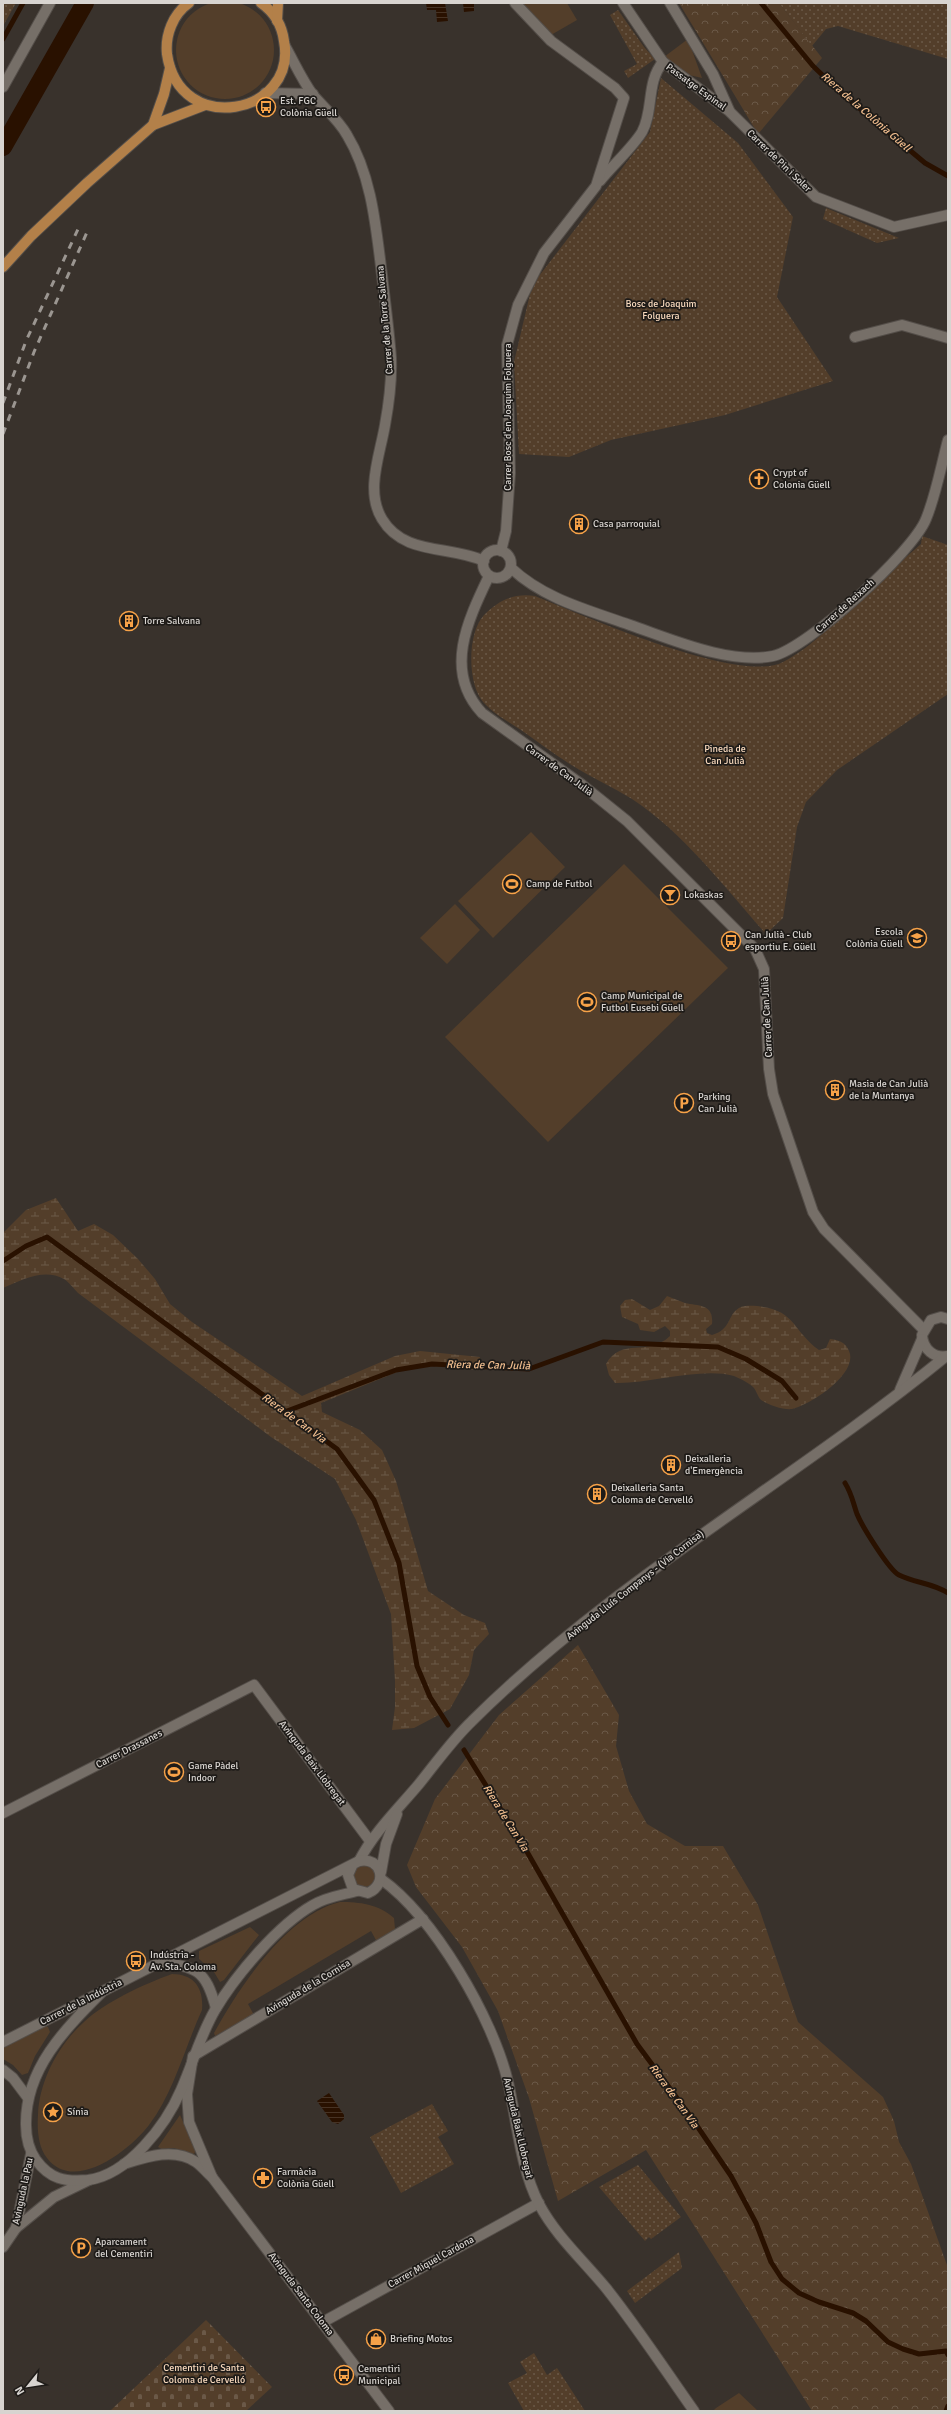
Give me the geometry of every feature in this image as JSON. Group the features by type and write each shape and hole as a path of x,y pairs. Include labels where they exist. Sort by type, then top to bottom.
{"main road":[{"path":"189,3 178,13 168,34 167,49 170,67 173,75 184,92 205,105 228,108 239,107 266,93 274,85 279,76 285,57 285,46 277,21 278,3"},
{"path":"262,3 277,21"},
{"path":"153,125 164,94 170,67"},
{"path":"3,268 31,236 87,183 153,125 205,105"}],"street":[{"path":"3,87 50,3"},
{"name":"Carrer Bosc d'en Joaquim Folguera","path":"501,551 506,531 510,473 507,345 518,305 544,254 596,186 624,98 615,88 551,41 515,3"},
{"name":"Passatge Espinal","path":"623,3 663,62 730,111"},
{"path":"670,3 713,74 730,111"},
{"name":"Carrer de la Torre Salvana","path":"285,46 313,94 335,118 357,155 373,213 391,368 388,412 375,477 374,493 379,513 389,528 405,541 434,550 470,554 484,561"},
{"path":"596,186 642,132 652,84 657,70 663,62"},
{"path":"266,93 313,94"},
{"name":"Carrer de Pin i Soler","path":"730,111 816,197 894,227 948,215"},
{"path":"855,337 902,325 948,338"},
{"name":"Carrer de Reixach","path":"511,568 523,580 552,597 654,634 711,652 756,657 774,656 794,648 821,630 914,540 926,519 948,440"},
{"path":"501,551 509,556 511,568 502,578 489,576 484,569 484,561 489,553 501,551"},
{"name":"Carrer de Can Julià","path":"489,576 472,613 463,649 462,679 470,698 482,713 627,821 755,949 764,969 769,1069 773,1094 813,1212 824,1229 923,1334 928,1351 933,1354 947,1356"},
{"path":"899,1392 923,1334 931,1320 936,1318 948,1319"},
{"name":"Avinguda Lluís Companys - (Via Cornisa)","path":"355,1863 370,1840 400,1808 468,1726 538,1661 680,1548 899,1392 947,1356"},
{"name":"Carrer Drassanes","path":"3,1813 254,1685"},
{"name":"Avinguda Baix Llobregat","path":"254,1685 370,1840"},
{"name":"Avinguda Lluís Companys - (Via Cornisa)","path":"381,1875 386,1844 400,1808"},
{"path":"16,2228 54,2196 89,2180 107,2174 123,2164 148,2142 163,2122 181,2091 193,2056 216,2008 257,1954 294,1918 314,1904 329,1898 358,1891 368,1893 378,1887 381,1875 370,1860 355,1863 348,1880 358,1891"},
{"name":"Carrer de la Indústria","path":"3,2042 355,1863"},
{"name":"Avinguda Baix Llobregat","path":"381,1875 423,1919 443,1946 478,2006 502,2056 529,2177 539,2203 563,2239 607,2290 694,2411"},
{"name":"Avinguda de la Cornisa","path":"193,2056 423,1919"},
{"path":"158,1962 187,1966 200,1974 210,1986 216,2008"},
{"name":"Avinguda la Pau","path":"3,2247 16,2228 32,2154 26,2132 28,2098 40,2068 52,2047 68,2026 102,1992"},
{"name":"Avinguda Santa Coloma","path":"193,2056 187,2094 189,2122 212,2177"},
{"path":"3,2070 13,2078 28,2098"},
{"path":"32,2154 42,2169 55,2179 65,2181 89,2180"},
{"name":"Avinguda Santa Coloma","path":"123,2164 153,2155 173,2155 195,2162 212,2177 389,2411"},
{"name":"Carrer Miquel Cardona","path":"323,2322 539,2203"}],"green space":[{"path":"225,1 235,2 252,9 266,23 273,40 273,60 266,77 252,91 235,98 225,99 215,98 198,91 184,77 177,60 176,50 177,40 184,23 198,9 215,2"},
{"path":"3,3 16,3 3,26"},
{"path":"520,3 567,3 577,20 551,35"},
{"path":"679,3 779,3 822,58 758,134"},
{"path":"779,3 948,3 948,59 838,26 826,29 812,46"},
{"path":"618,10 644,47 655,59 628,78 624,71 637,64 610,15"},
{"path":"688,39 702,78 689,75 664,57"},
{"name":"Bosc de Joaquim Folguera","path":"661,78 738,143 793,217 777,297 833,381 725,415 611,440 569,457 519,454 514,362 530,294 539,276 650,132"},
{"path":"826,208 899,238 877,243 823,219"},
{"name":"Pineda de Can Julià","path":"922,536 948,545 948,694 837,770 806,802 797,827 783,918 766,934 703,862 669,828 632,799 573,766 497,714 484,703 478,695 474,684 471,659 474,634 478,623 495,605 507,599 527,595 535,596 660,645 698,656 733,664 762,667 783,662 794,656 824,633 868,591 921,544"},
{"name":"Camp de Futbol","path":"531,832 565,867 493,938 458,901"},
{"name":"Camp Municipal de Futbol Eusebi Güell","path":"624,864 728,968 548,1142 445,1037"},
{"path":"455,904 480,930 447,964 420,938"},
{"path":"56,1198 78,1231 94,1224 113,1235 138,1259 155,1279 170,1304 192,1322 302,1396 395,1356 420,1351 480,1357 478,1370 434,1366 402,1370 321,1403 322,1412 360,1430 382,1450 396,1481 428,1591 464,1615 485,1623 489,1634 474,1650 469,1675 450,1709 414,1728 392,1730 395,1707 395,1681 391,1614 356,1520 335,1479 271,1437 78,1293 64,1279 49,1275 33,1276 3,1288 3,1233 26,1210"},
{"path":"667,1296 685,1303 708,1309 711,1313 712,1324 706,1329 707,1333 712,1335 723,1329 735,1311 741,1307 757,1306 770,1308 786,1316 819,1350 826,1348 830,1339 840,1341 844,1344 849,1351 850,1360 847,1369 831,1387 821,1395 792,1409 780,1408 771,1405 760,1399 754,1388 748,1383 734,1376 721,1374 706,1373 629,1383 615,1383 609,1375 606,1364 612,1356 627,1349 653,1346 670,1336 670,1331 665,1326 654,1332 640,1330 638,1324 622,1317 620,1306 625,1300 632,1299 650,1310 659,1306"},
{"path":"578,1645 619,1715 616,1746 629,1791 647,1824 685,1846 723,1846 758,1905 798,2022 883,2097 894,2121 899,2142 911,2164 948,2268 948,2411 812,2411 646,2150 558,2201 529,2098 498,2011 462,1947 416,1887 407,1865 435,1799 499,1715"},
{"path":"364,1865 372,1868 375,1876 372,1884 364,1887 356,1884 353,1876 356,1868"},
{"path":"340,1902 362,1903 382,1910 394,1918 395,1929 377,1942 371,1931 248,2004 254,2015 215,2036 214,2033 237,1995 266,1956 283,1937 301,1922 320,1910"},
{"path":"250,1927 259,1935 224,1980 220,1982 214,1972 199,1959 199,1951"},
{"path":"172,1974 186,1977 196,1984 201,1995 202,2010 172,2084 158,2112 149,2125 129,2146 101,2164 86,2170 72,2172 58,2168 44,2154 39,2138 38,2120 39,2102 46,2076 59,2052 75,2031 103,2007 137,1988"},
{"path":"45,2026 48,2027 50,2032 35,2056 28,2073 22,2075 13,2065 3,2059 3,2048"},
{"path":"432,2104 448,2131 438,2137 454,2164 401,2193 370,2137"},
{"path":"180,2115 196,2150 194,2154 174,2148 162,2149 158,2147"},
{"path":"638,2165 681,2217 651,2239 649,2237 645,2241 599,2187"},
{"path":"679,2252 682,2268 635,2303 627,2291"},
{"name":"Cementiri de Santa Coloma de Cervelló","path":"206,2320 272,2387 246,2411 110,2411"},
{"path":"534,2353 547,2375 557,2368 585,2411 524,2411 508,2383 527,2373 520,2362"},
{"path":"739,2393 758,2411 713,2411 716,2408"}],"shaded area":[{"path":"426,3 445,3 448,21 437,22 436,10 427,10"},
{"path":"463,3 474,3 474,11 464,12"},
{"path":"329,2093 344,2115 344,2119 338,2124 332,2122 317,2101"}],"waterway":[{"path":"3,39 23,3"},
{"path":"3,147 85,3"},
{"name":"Riera de la Colònia Güell","path":"761,3 813,66 839,91 925,163 948,176"},
{"name":"Riera de Can Via","path":"3,1261 26,1246 47,1237 337,1449 374,1500 399,1563 417,1666 430,1697 448,1725"},
{"name":"Riera de Can Julià","path":"287,1411 396,1370 432,1364 529,1369 603,1342 718,1347 746,1359 782,1381 796,1398"},
{"name":"Riera de Can Julià","path":"845,1483 864,1528 889,1565 899,1575 905,1578 936,1587 948,1593"},
{"name":"Riera de Can Via","path":"464,1750 526,1850 637,2044 691,2117 731,2176 756,2223 771,2262 782,2279 799,2293 819,2302 853,2313 866,2321 888,2342 903,2349 919,2354 946,2351 948,2355"},
{"name":"Riera de Can Via","path":"946,2411 948,2406"}],"railway":[{"path":"3,403 26,341 79,227"},
{"path":"3,434 34,352 88,230"}],"place":[{"name":"Est. FGC Colònia Güell","path":"266,107"},
{"name":"Crypt of Colonia Güell","path":"759,479"},
{"name":"Casa parroquial","path":"579,524"},
{"name":"Torre Salvana","path":"129,621"},
{"name":"Camp de Futbol","path":"512,884"},
{"name":"Lokaskas","path":"670,895"},
{"name":"Escola Colònia Güell","path":"917,938"},
{"name":"Can Julià - Club esportiu E. Güell","path":"731,941"},
{"name":"Camp Municipal de Futbol Eusebi Güell","path":"587,1002"},
{"name":"Masia de Can Julià de la Muntanya","path":"835,1090"},
{"name":"Parking Can Julià","path":"684,1103"},
{"name":"Deixalleria d'Emergència","path":"671,1465"},
{"name":"Deixalleria Santa Coloma de Cervelló","path":"597,1494"},
{"name":"Game Pàdel Indoor","path":"174,1772"},
{"name":"Indústria - Av. Sta. Coloma","path":"136,1961"},
{"name":"Sínia","path":"53,2112"},
{"name":"Farmàcia Colònia Güell","path":"263,2178"},
{"name":"Aparcament del Cementiri","path":"81,2248"},
{"name":"Briefing Motos","path":"376,2339"},
{"name":"Cementiri Municipal","path":"344,2375"}]}
